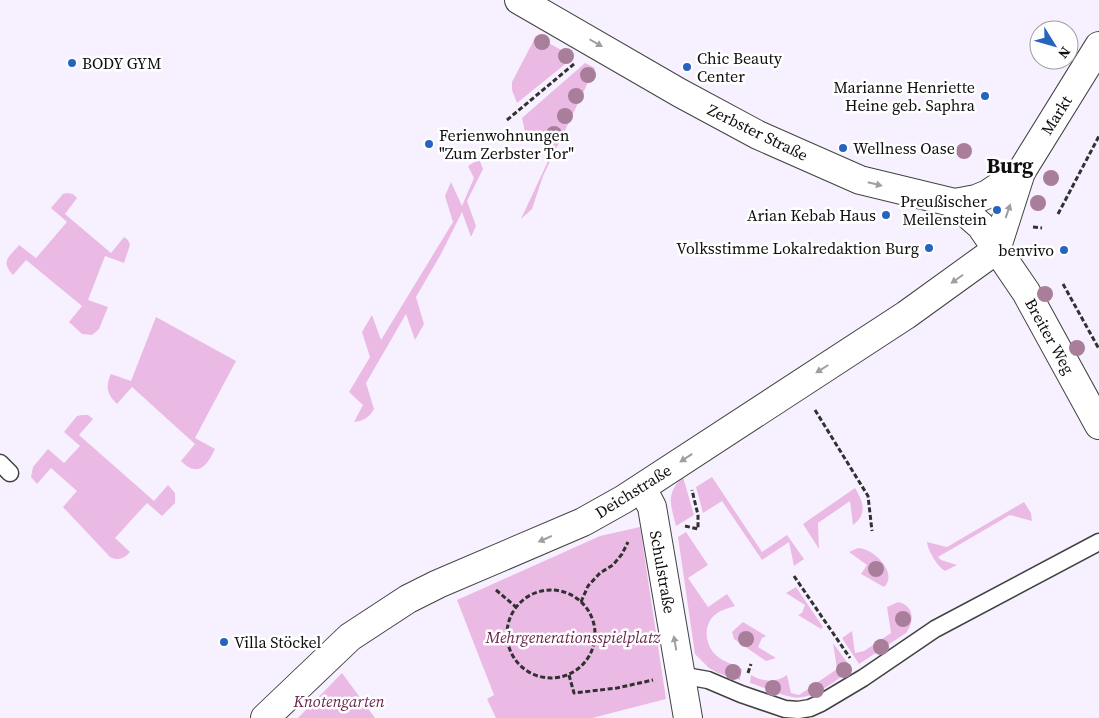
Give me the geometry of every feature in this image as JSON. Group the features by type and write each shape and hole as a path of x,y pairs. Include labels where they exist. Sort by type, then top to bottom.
{"street":[{"name":"Zerbster Straße","path":"519,0 680,93 758,134 860,180 955,203 981,226 994,243 996,250"},
{"name":"Markt","path":"955,203 976,199 988,194 1022,172 1099,46"},
{"path":"996,250 1022,172"},
{"name":"Deichstraße","path":"265,718 350,637 408,599 438,584 574,526 633,493 906,315 996,250"},
{"name":"Breiter Weg","path":"996,250 1026,292 1099,425"},
{"name":"Schulstraße","path":"633,493 652,507 687,713"}],"lane":[{"path":"680,675 708,680 785,709 798,710 810,708 822,703 863,678 935,629 1099,542"}],"path":[{"path":"507,120 597,44"},
{"path":"1058,214 1099,136"},
{"path":"1063,284 1099,349"},
{"path":"799,384 868,496 872,531"},
{"path":"684,459 698,515 698,529"},
{"path":"581,602 588,586 600,573 613,565 622,554 629,540 633,493"},
{"path":"794,576 863,678"},
{"path":"555,590 569,594 581,602 590,613 595,627 595,642 590,655 581,667 569,675 555,679 540,678 527,672 516,662 509,649 507,634 509,620 516,607 527,597 540,591 555,590"},
{"path":"569,675 574,693 609,689 680,675"}],"green space":[{"path":"536,36 574,57 517,103 512,90 512,82"},
{"path":"585,63 595,68 543,176 532,209 521,219 549,159 552,145 550,134 527,142 522,118"},
{"path":"479,159 483,169 467,201 476,226 471,237 462,212 441,254 416,297 424,324 415,340 406,314 366,383 374,409 366,418 354,422 363,405 349,392 370,357 362,332 372,315 381,340 453,222 445,196 451,182 462,206 474,178 468,166"},
{"path":"63,194 73,194 77,198 65,214 111,253 124,237 130,245 124,263 105,256 88,300 108,307 99,329 92,335 82,334 69,322 82,306 26,260 13,275 7,266 7,259 19,245 36,258 67,222 51,208"},
{"path":"156,317 236,361 195,438 215,449 209,460 201,468 192,469 181,461 195,444 132,387 117,404 108,390 111,374 131,381"},
{"path":"88,415 93,419 79,435 154,501 168,485 175,493 175,503 162,516 147,503 115,538 130,552 121,559 110,557 63,507 77,491 51,468 37,484 31,477 33,467 48,449 64,463 80,446 64,432 77,416"},
{"path":"683,477 694,515 676,526 671,500 677,483"},
{"path":"712,477 762,552 787,535 804,559 794,566 789,542 762,560 722,501 703,513 696,487"},
{"path":"855,488 863,507 861,516 853,525 850,501 818,523 819,549 803,524"},
{"path":"1024,502 1031,513 1032,521 1010,515 938,557 941,560 957,565 945,571 933,558 927,542 947,547"},
{"name":"Mehrgenerationsspielplatz","path":"640,527 666,699 592,718 496,718 487,699 494,695 457,600 600,536"},
{"path":"686,532 708,565 688,578 708,607 727,594 735,606 720,611 712,618 707,629 707,635 710,647 717,656 742,669 740,680 709,668 695,654 678,537"},
{"path":"858,548 871,552 887,569 889,575 888,582 884,587 861,574 867,565 849,552"},
{"path":"796,587 823,627 821,629 798,615 802,613 805,605 786,593"},
{"path":"898,602 910,610 912,619 909,629 906,633 859,664 842,638 852,631 855,653 864,651 891,633 887,607"},
{"path":"743,622 766,636 762,638 758,647 776,658 766,661 734,639 732,632"},
{"path":"833,643 852,669 816,693 808,696 792,697 750,683 751,675 769,681 783,678 787,675 791,693 799,695 837,669"},
{"name":"Knotengarten","path":"342,673 375,718 298,718"}],"place":[{"name":"BODY GYM","path":"72,63"},
{"name":"Chic Beauty Center","path":"687,67"},
{"name":"Marianne Henriette Heine geb. Saphra","path":"985,96"},
{"name":"Ferienwohnungen \"Zum Zerbster Tor\"","path":"429,144"},
{"name":"Wellness Oase","path":"843,148"},
{"name":"Preußischer Meilenstein","path":"997,210"},
{"name":"Arian Kebab Haus","path":"886,215"},
{"name":"Volksstimme Lokalredaktion Burg","path":"929,248"},
{"name":"benvivo","path":"1064,250"},
{"name":"Villa Stöckel","path":"224,642"}],"district":[{"name":"Burg","path":"1010,165"}]}
